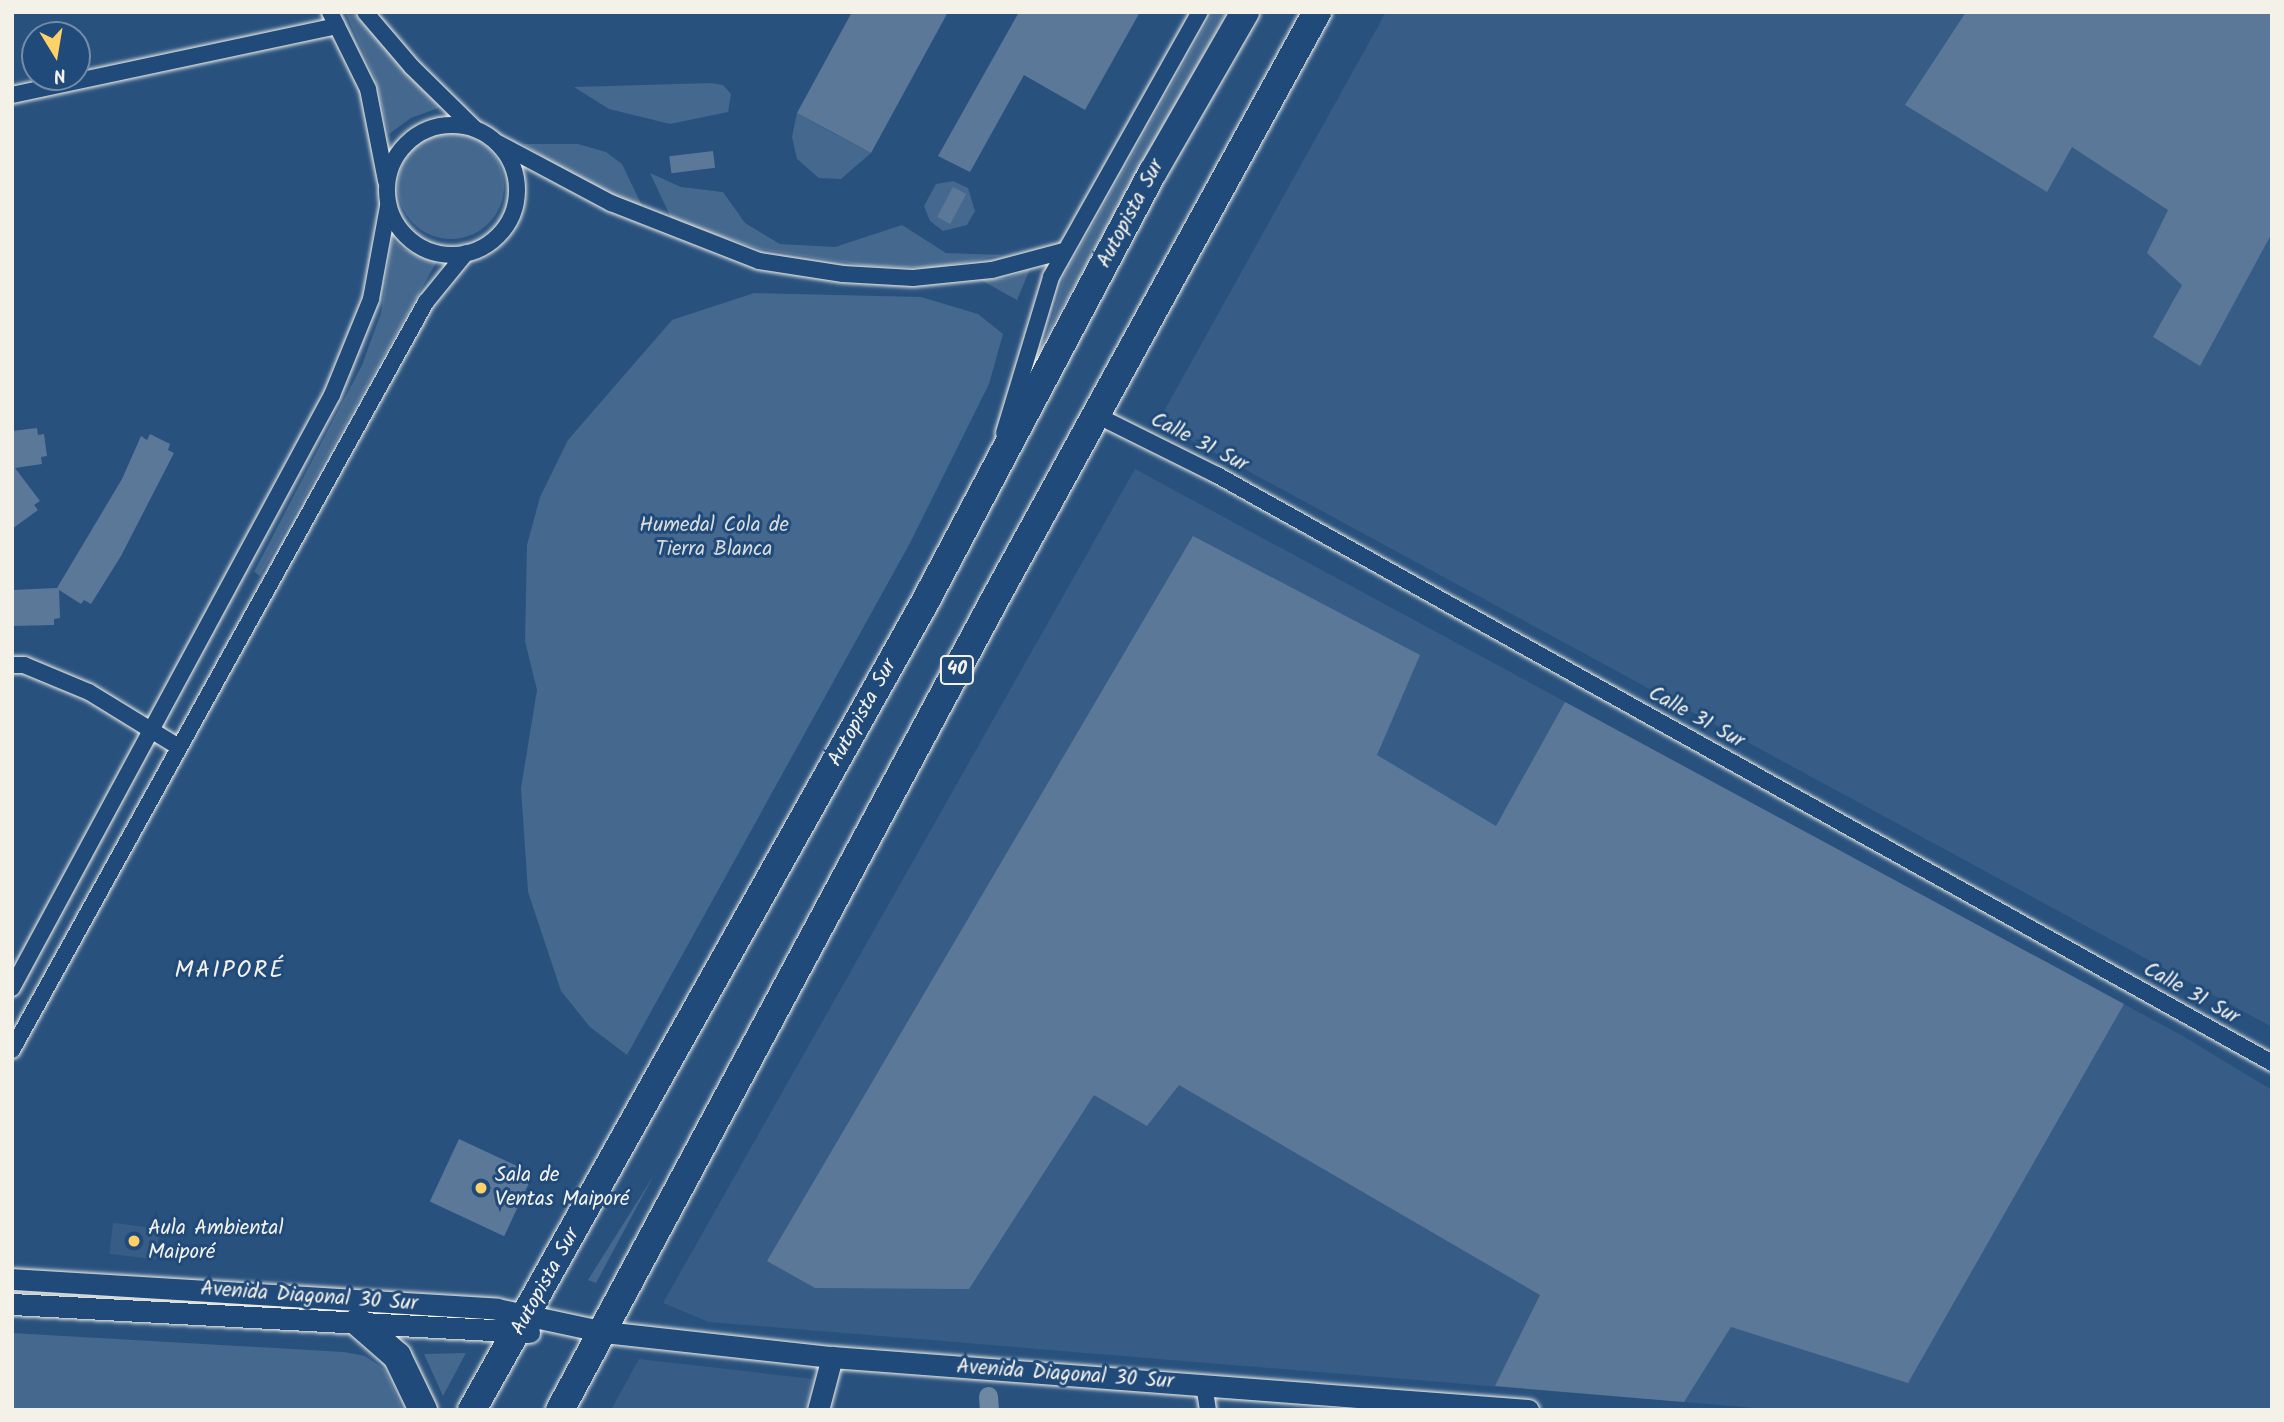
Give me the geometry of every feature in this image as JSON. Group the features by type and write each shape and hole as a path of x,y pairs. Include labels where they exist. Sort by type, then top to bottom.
{"highway":[{"name":"Autopista Sur","path":"472,1410 523,1324 992,477 1153,173 1245,12"},
{"name":"40","path":"560,1410 1096,415 1317,12"},
{"path":"358,1322 397,1356 423,1410"}],"street":[{"path":"365,12 412,68 474,128 611,203 759,261 843,274 913,278 992,270 1064,251"},
{"path":"992,477 1037,314 1064,251 1200,12"},
{"path":"12,95 334,19 368,89 387,186 388,206 379,268 357,341 12,988"},
{"path":"387,186 396,158 416,135 444,126 474,128"},
{"path":"388,206 409,239 426,250 466,253 488,244 512,215 516,177 498,143"},
{"path":"12,1050 177,746 426,302 466,253"},
{"name":"Calle 31 Sur","path":"1096,415 1217,475 2272,1063"},
{"path":"12,665 23,665 89,692 177,746"},
{"name":"Avenida Diagonal 30 Sur","path":"12,1279 497,1309 523,1324"},
{"name":"Avenida Diagonal 30 Sur","path":"12,1304 358,1322 523,1324 832,1357 1203,1385 1324,1402 1528,1410"},
{"path":"818,1410 832,1357"},
{"path":"1203,1385 1208,1410"}],"shaded area":[{"path":"1386,12 2272,12 2272,1027 1158,422"},
{"path":"1135,469 2181,1035 2272,1090 2272,1410 1781,1410 709,1322 663,1303"},
{"name":"Aula Ambiental Maiporé","path":"113,1223 160,1229 156,1259 109,1254"},
{"path":"639,1359 813,1379 804,1410 611,1410"}],"green space":[{"path":"345,12 352,12 441,107 411,118 389,134 375,78"},
{"path":"1213,12 1227,12 1046,337 1064,276"},
{"path":"711,83 723,85 731,94 728,112 670,124 609,109 574,87"},
{"path":"797,113 871,153 841,179 819,178 797,159 792,137"},
{"path":"451,133 471,137 489,148 500,166 504,186 500,206 489,224 471,235 451,239 431,235 413,224 402,206 398,186 402,166 413,148 431,137"},
{"path":"523,144 578,144 606,152 622,164 644,210 572,175"},
{"path":"650,173 681,187 723,192 745,223 780,244 835,247 902,225 946,253 1003,255 934,268 868,266 760,249 672,220"},
{"path":"953,181 968,188 975,211 967,225 943,231 930,221 924,206 936,184"},
{"path":"392,239 403,249 437,261 260,576 254,572 362,365 381,313"},
{"path":"1030,269 1017,300 981,280 1008,278"},
{"name":"Humedal Cola de Tierra Blanca","path":"754,293 921,297 978,314 1003,334 989,384 910,543 627,1055 590,1027 561,991 528,892 521,788 537,690 525,641 527,545 540,497 568,440 672,320"},
{"path":"654,1175 596,1283 588,1280"},
{"path":"12,1333 344,1352 365,1356 384,1369 403,1410 12,1410"},
{"path":"466,1353 443,1396 424,1354"}],"building":[{"path":"852,12 948,12 871,153 797,113"},
{"path":"1019,12 1140,12 1085,110 1024,75 970,172 938,156"},
{"path":"1966,12 2272,12 2272,233 2200,366 2153,337 2182,285 2147,253 2168,210 2072,147 2047,192 1905,105"},
{"path":"713,151 715,168 671,173 669,156"},
{"path":"953,187 966,194 950,224 937,217"},
{"path":"37,428 38,435 44,434 47,456 41,457 42,464 15,468 40,501 34,505 38,510 12,529 12,431"},
{"path":"150,434 170,444 168,450 174,453 121,556 91,604 84,600 81,604 59,590 60,618 54,619 54,625 12,626 12,590 57,588 122,479 141,436 147,440"},
{"path":"1193,536 1420,655 1377,755 1496,826 1565,702 2124,1004 1908,1383 1731,1327 1684,1402 1495,1386 1540,1295 1179,1085 1147,1126 1094,1095 969,1289 815,1288 767,1261"},
{"name":"Sala de Ventas Maiporé","path":"459,1139 533,1174 504,1236 430,1202"}],"waterway":[{"path":"988,1396 989,1410"}],"place":[{"name":"Sala de Ventas Maiporé","path":"481,1188"},
{"name":"Aula Ambiental Maiporé","path":"134,1241"}],"district":[{"name":"MAIPORÉ","path":"230,971"}]}
